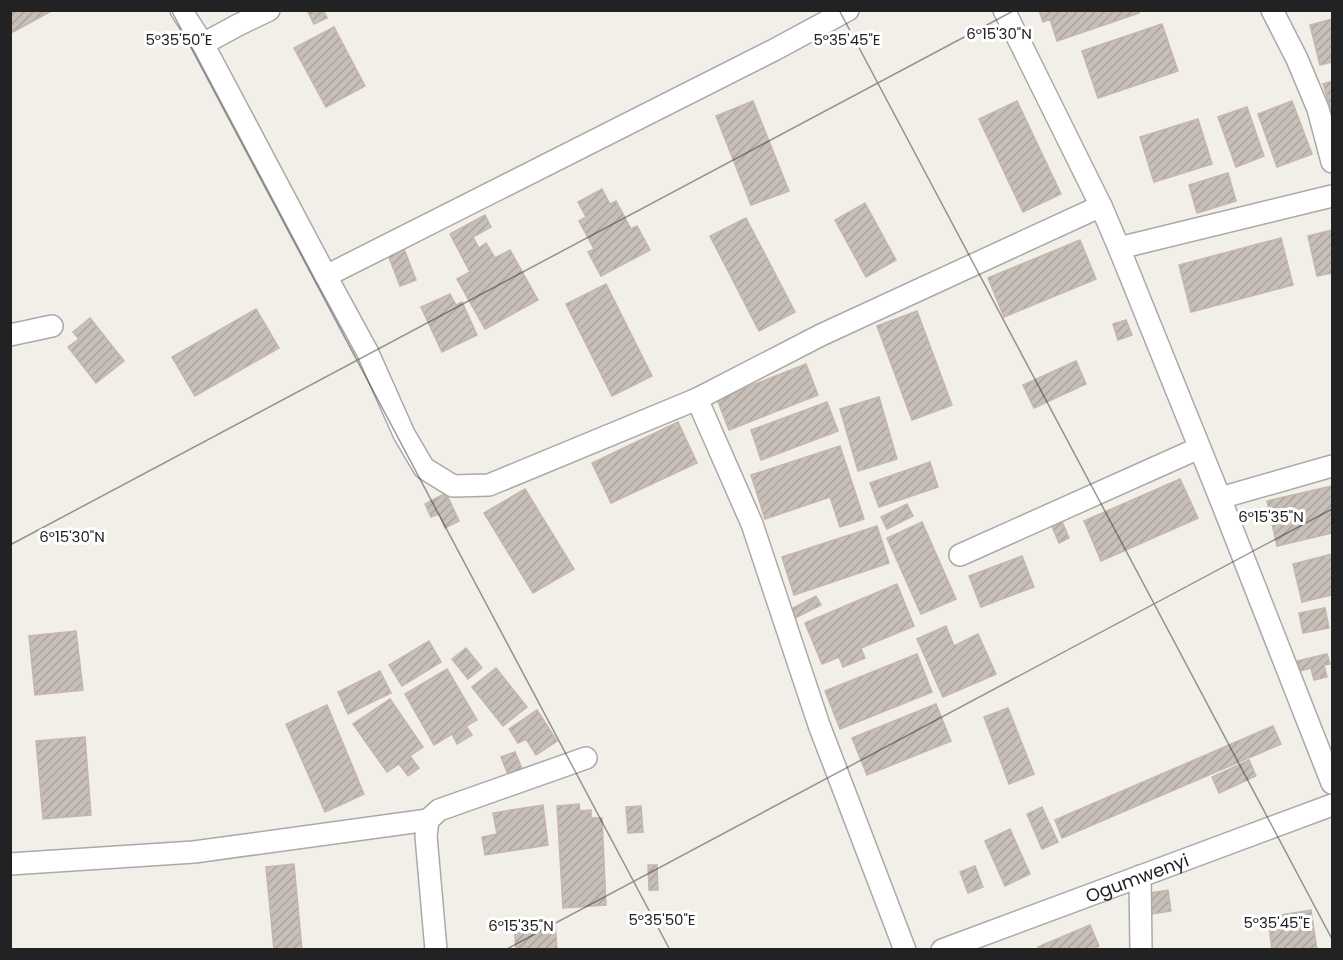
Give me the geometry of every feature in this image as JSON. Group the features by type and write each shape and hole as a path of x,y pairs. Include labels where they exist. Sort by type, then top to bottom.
{"street":[{"path":"181,10 368,353 404,434 424,468 453,486 489,485 697,399 822,335 1101,207"},
{"path":"202,45 269,10"},
{"path":"326,276 774,50 848,10"},
{"path":"1004,10 1119,248 1332,783"},
{"path":"1272,10 1297,59 1318,110 1332,162"},
{"path":"1119,248 1332,196"},
{"path":"10,335 52,326"},
{"path":"697,399 752,524 819,724 905,950"},
{"path":"960,555 1199,448"},
{"path":"1220,498 1332,466"},
{"path":"10,864 194,852 428,820 439,810 586,758"},
{"name":"Ogumwenyi","path":"942,950 962,946 1332,804"},
{"path":"428,820 426,836 436,950"},
{"path":"1140,876 1142,950"}],"building":[{"path":"10,10 53,10 13,32 10,27"},
{"path":"307,10 323,10 327,18 314,24"},
{"path":"1039,10 1138,10 1139,13 1057,41 1050,19 1043,22"},
{"path":"1332,19 1332,62 1320,65 1310,25"},
{"path":"1162,24 1178,71 1098,98 1082,51"},
{"path":"334,27 365,86 326,107 294,48"},
{"path":"1332,81 1332,113 1323,84"},
{"path":"753,101 789,191 751,205 716,116"},
{"path":"1017,101 1061,194 1023,212 979,119"},
{"path":"1292,101 1312,154 1277,167 1258,114"},
{"path":"1247,107 1264,156 1236,167 1218,117"},
{"path":"1198,119 1212,164 1154,182 1140,137"},
{"path":"1228,173 1236,201 1197,213 1189,185"},
{"path":"602,189 610,204 616,201 631,229 637,226 650,250 601,276 588,252 594,249 579,221 586,217 578,202"},
{"path":"865,203 896,260 866,277 835,220"},
{"path":"485,215 491,227 473,237 479,248 486,243 495,258 510,250 538,300 485,329 457,279 470,272 450,234"},
{"path":"746,218 795,312 759,331 710,236"},
{"path":"1332,230 1332,273 1317,276 1308,236"},
{"path":"1281,238 1293,285 1191,312 1179,265"},
{"path":"1080,240 1096,279 1004,317 988,278"},
{"path":"403,246 416,280 400,286 387,252"},
{"path":"606,284 652,376 612,396 566,304"},
{"path":"450,294 456,305 462,302 477,335 442,352 421,307"},
{"path":"256,309 279,348 195,396 172,357"},
{"path":"917,311 952,405 912,420 877,326"},
{"path":"90,318 124,361 96,383 68,347 79,339 73,332"},
{"path":"1126,320 1132,335 1118,340 1113,324"},
{"path":"1076,361 1086,384 1034,408 1023,385"},
{"path":"806,364 818,395 729,430 717,399"},
{"path":"879,397 897,459 858,471 840,409"},
{"path":"827,402 838,431 761,460 751,430"},
{"path":"678,422 697,463 611,503 592,463"},
{"path":"840,446 864,519 840,527 830,497 765,519 751,475"},
{"path":"930,462 938,487 879,507 870,483"},
{"path":"1180,479 1198,518 1101,561 1084,521"},
{"path":"1332,486 1332,533 1277,546 1267,501"},
{"path":"525,489 574,569 533,593 484,513"},
{"path":"446,493 459,521 445,528 439,514 431,517 425,504"},
{"path":"907,504 913,516 887,529 881,517"},
{"path":"1061,519 1069,538 1059,543 1051,524"},
{"path":"922,522 956,599 921,614 887,538"},
{"path":"877,526 889,563 794,595 782,557"},
{"path":"1332,554 1332,595 1302,602 1293,564"},
{"path":"1022,556 1034,587 981,607 969,576"},
{"path":"897,584 914,626 861,648 865,658 843,667 839,657 822,664 805,623"},
{"path":"816,596 821,605 793,619 789,610"},
{"path":"1325,608 1329,628 1303,633 1299,613"},
{"path":"946,626 954,646 978,634 996,674 943,697 917,639"},
{"path":"76,631 83,690 35,695 29,636"},
{"path":"429,641 441,662 402,686 389,665"},
{"path":"466,648 482,668 468,679 452,659"},
{"path":"917,654 932,692 840,729 825,691"},
{"path":"1327,654 1330,664 1324,665 1327,677 1314,680 1311,668 1300,671 1297,661"},
{"path":"496,668 527,707 503,726 472,687"},
{"path":"447,669 477,720 466,726 472,735 457,744 452,734 434,745 405,694"},
{"path":"380,671 391,693 348,714 338,692"},
{"path":"390,699 423,747 410,756 419,768 408,776 399,764 387,772 353,724"},
{"path":"936,704 951,741 867,775 852,738"},
{"path":"327,705 364,794 325,812 286,724"},
{"path":"1008,708 1034,774 1009,784 984,717"},
{"path":"537,710 557,741 536,755 526,739 518,743 509,729"},
{"path":"1273,726 1281,744 1062,838 1055,820"},
{"path":"85,737 91,815 43,819 36,741"},
{"path":"515,752 523,771 509,777 501,757"},
{"path":"1249,760 1256,776 1219,793 1212,777"},
{"path":"579,804 580,811 591,810 591,818 602,818 606,905 563,908 557,806"},
{"path":"543,805 548,845 485,855 482,837 497,834 493,813"},
{"path":"641,806 643,832 628,833 626,807"},
{"path":"1042,807 1058,842 1042,849 1027,814"},
{"path":"1010,829 1030,874 1005,886 985,841"},
{"path":"294,864 302,950 274,950 266,867"},
{"path":"648,865 657,865 658,890 649,890"},
{"path":"975,866 983,887 968,893 960,872"},
{"path":"1168,890 1171,911 1146,915 1143,894"},
{"path":"1311,910 1317,950 1272,950 1268,917"},
{"path":"555,921 557,950 516,950 514,924"},
{"path":"1090,925 1099,946 1090,950 1039,950 1038,947"}]}
